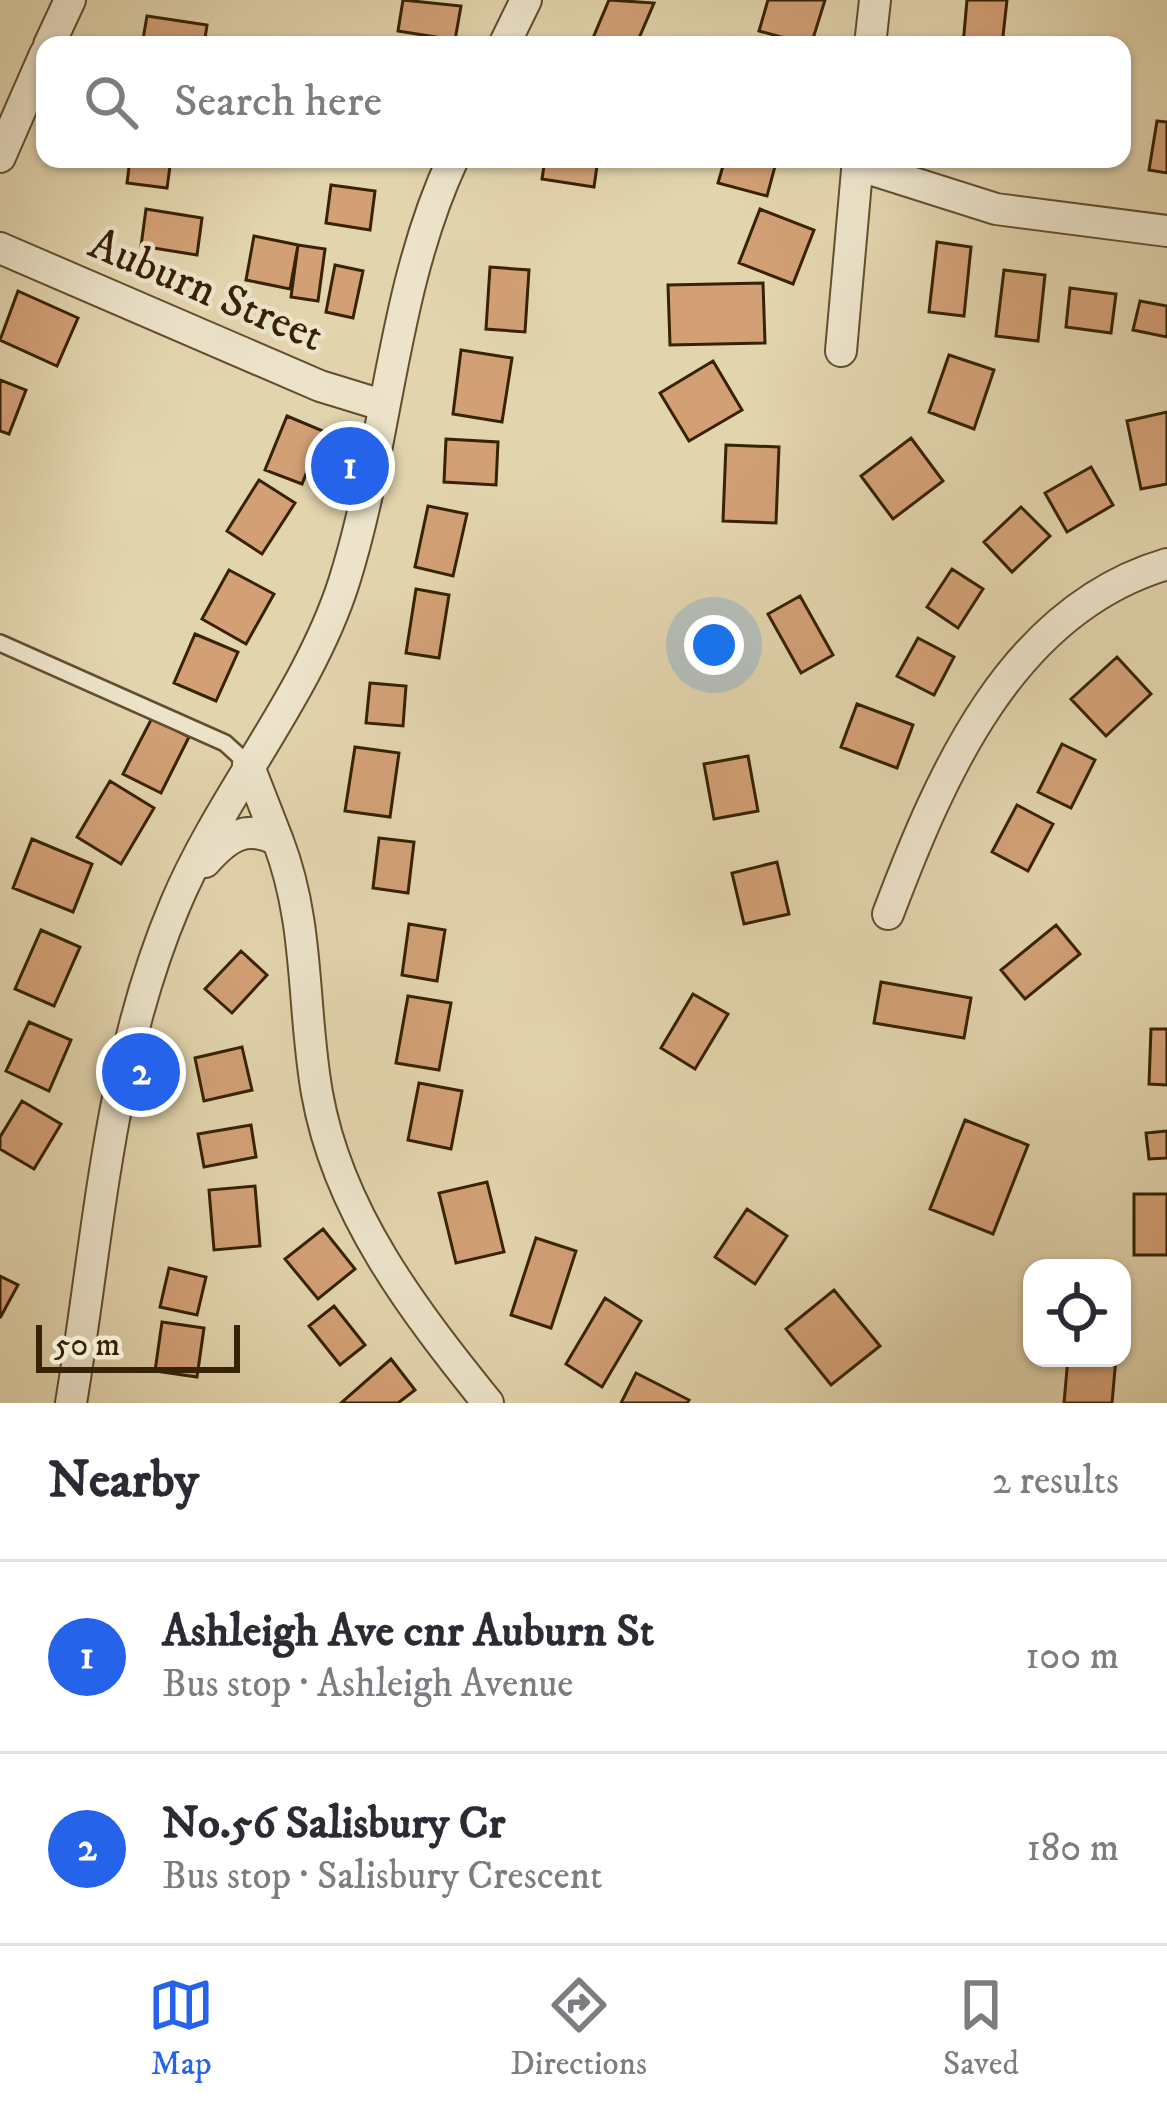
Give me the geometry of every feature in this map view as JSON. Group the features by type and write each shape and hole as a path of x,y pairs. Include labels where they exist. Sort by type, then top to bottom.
{"street":[{"path":"53,36 70,0"},
{"path":"508,36 526,0"},
{"path":"871,36 875,0"},
{"path":"0,158 36,75"},
{"path":"70,1403 110,1126 141,995 176,903 344,582 428,218 449,168"},
{"path":"841,351 856,168"},
{"path":"875,168 996,209 1167,231"},
{"name":"Auburn Street","path":"0,248 320,386 382,405"},
{"path":"888,914 925,816 1007,678 1050,628 1084,599 1167,564"},
{"path":"248,764 292,876 307,958 317,1093 348,1200 408,1298 488,1403"},
{"path":"176,903 219,846 235,834 249,831 278,841"}],"lane":[{"path":"0,643 225,743 248,764"}],"building":[{"path":"403,0 461,6 456,36 398,31"},
{"path":"609,0 654,3 640,36 594,36"},
{"path":"768,0 825,0 814,36 759,31"},
{"path":"967,0 1007,0 1003,36 964,36"},
{"path":"147,16 207,25 205,36 144,36"},
{"path":"1157,121 1167,122 1167,173 1149,170"},
{"path":"129,168 170,168 167,188 127,183"},
{"path":"544,168 597,168 594,187 542,179"},
{"path":"722,168 775,168 767,196 718,183"},
{"path":"331,185 375,191 370,230 326,223"},
{"path":"146,209 202,218 197,255 141,246"},
{"path":"760,209 814,230 793,284 739,263"},
{"path":"254,236 298,245 290,289 246,280"},
{"path":"937,242 971,247 964,316 929,312"},
{"path":"298,245 325,249 318,301 291,297"},
{"path":"335,265 363,271 353,318 326,312"},
{"path":"490,267 529,270 525,332 486,329"},
{"path":"1004,270 1045,275 1038,341 996,336"},
{"path":"763,283 765,343 670,345 668,285"},
{"path":"1070,288 1116,294 1111,333 1066,327"},
{"path":"18,291 78,318 57,366 0,340"},
{"path":"1140,301 1167,306 1167,337 1133,330"},
{"path":"461,350 512,358 502,422 453,414"},
{"path":"949,355 994,370 974,429 929,412"},
{"path":"713,361 742,410 689,441 660,393"},
{"path":"0,380 26,390 9,434 0,431"},
{"path":"1167,412 1167,484 1141,489 1127,421"},
{"path":"287,416 323,431 302,484 265,470"},
{"path":"911,438 943,481 893,519 861,476"},
{"path":"446,439 498,442 496,485 444,482"},
{"path":"726,445 779,447 776,523 723,521"},
{"path":"1091,467 1113,505 1067,532 1045,493"},
{"path":"259,480 295,503 262,554 227,531"},
{"path":"428,506 467,514 453,576 415,567"},
{"path":"1021,507 1050,536 1012,572 984,542"},
{"path":"952,569 983,589 958,628 927,607"},
{"path":"229,570 274,594 246,644 202,619"},
{"path":"416,589 449,595 439,658 406,653"},
{"path":"800,596 833,655 801,673 768,614"},
{"path":"195,634 238,652 216,701 174,683"},
{"path":"918,638 954,657 934,695 897,676"},
{"path":"1117,657 1151,694 1106,736 1071,699"},
{"path":"370,683 406,686 403,726 366,723"},
{"path":"857,704 913,725 897,768 841,747"},
{"path":"152,718 189,737 161,793 123,774"},
{"path":"1062,744 1095,760 1071,808 1038,792"},
{"path":"355,747 399,753 390,817 345,811"},
{"path":"748,756 758,811 714,819 704,764"},
{"path":"110,781 154,808 121,864 77,837"},
{"path":"1017,805 1053,824 1028,871 992,852"},
{"path":"379,838 414,842 408,893 373,888"},
{"path":"32,839 92,864 73,912 13,888"},
{"path":"777,862 789,914 744,924 732,873"},
{"path":"409,924 445,930 437,981 402,975"},
{"path":"1056,925 1080,954 1025,999 1001,970"},
{"path":"41,930 80,947 54,1006 15,989"},
{"path":"241,951 267,975 232,1013 205,989"},
{"path":"881,982 971,998 964,1038 874,1023"},
{"path":"693,994 728,1014 695,1069 661,1048"},
{"path":"408,996 451,1003 439,1070 396,1063"},
{"path":"29,1022 71,1040 49,1091 6,1071"},
{"path":"1151,1029 1167,1029 1167,1085 1149,1084"},
{"path":"242,1047 252,1090 204,1101 195,1058"},
{"path":"419,1083 462,1091 451,1149 408,1140"},
{"path":"22,1101 61,1124 34,1169 0,1149 0,1137"},
{"path":"965,1120 1028,1145 993,1234 930,1209"},
{"path":"251,1125 256,1157 204,1167 198,1134"},
{"path":"1167,1131 1167,1158 1149,1159 1146,1133"},
{"path":"487,1182 504,1252 456,1263 439,1193"},
{"path":"255,1186 260,1246 214,1250 209,1190"},
{"path":"1134,1194 1167,1194 1167,1255 1134,1255"},
{"path":"747,1209 787,1236 755,1284 715,1257"},
{"path":"323,1229 355,1269 318,1299 285,1259"},
{"path":"536,1238 576,1251 551,1328 511,1315"},
{"path":"169,1268 206,1277 197,1315 160,1307"},
{"path":"0,1276 18,1285 0,1318"},
{"path":"834,1290 880,1346 831,1385 786,1329"},
{"path":"605,1298 641,1321 602,1387 566,1364"},
{"path":"334,1306 365,1345 340,1365 309,1326"},
{"path":"162,1322 204,1328 197,1377 155,1371"},
{"path":"391,1359 415,1390 398,1403 341,1403"},
{"path":"1067,1367 1115,1367 1112,1403 1064,1403"},
{"path":"636,1373 689,1400 621,1403"}],"place":[{"name":"Ashleigh Ave cnr Auburn St","path":"350,466"},
{"name":"No.56 Salisbury Cr","path":"141,1072"}]}
